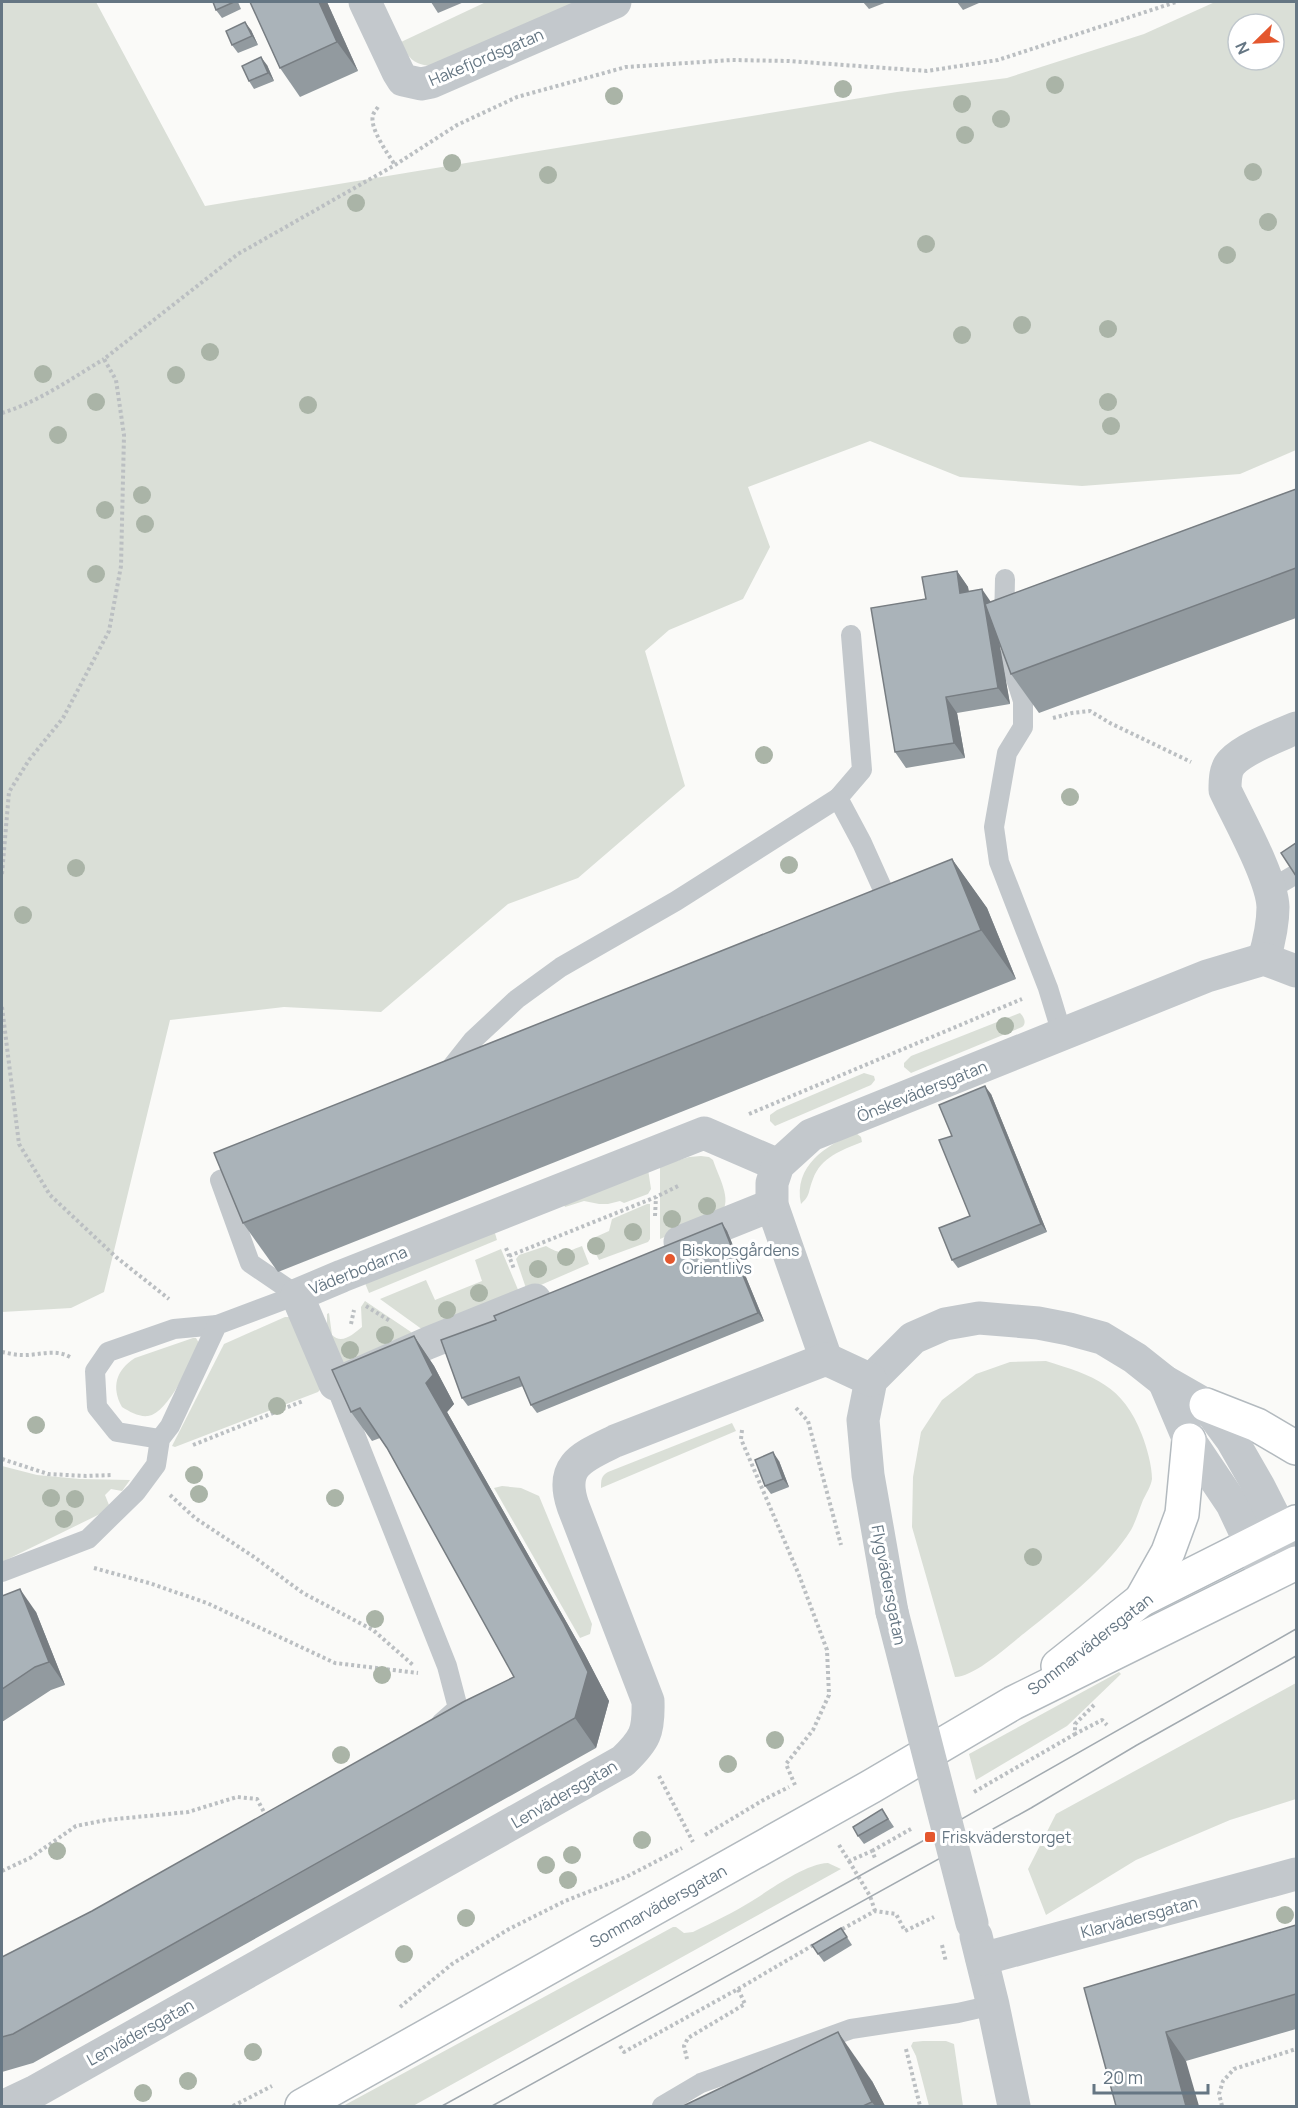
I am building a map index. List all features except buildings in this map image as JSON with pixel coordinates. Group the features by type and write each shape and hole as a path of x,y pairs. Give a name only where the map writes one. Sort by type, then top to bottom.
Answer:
{"street":[{"name":"Hakefjordsgatan","path":"365,2 403,80 421,84 431,82 615,2"},
{"path":"1296,728 1246,752 1230,763 1224,778 1225,790 1265,878 1273,906 1272,925 1264,958 1296,970"},
{"name":"Önskevädersgatan","path":"778,1165 811,1135 1207,976 1264,958"},
{"path":"704,1132 778,1165 772,1183 772,1204 826,1359"},
{"name":"Väderbodarna","path":"335,1384 297,1295 704,1132"},
{"path":"654,1253 772,1204"},
{"path":"335,1384 428,1343 559,1291"},
{"path":"639,1745 649,1724 647,1696 567,1490 572,1469 582,1456 615,1441 826,1359 872,1380 913,1338 945,1324 979,1318 1038,1323 1102,1338 1135,1358 1164,1381 1206,1405 1257,1425 1296,1448"},
{"name":"Flygvädersgatan","path":"872,1380 863,1420 868,1474 892,1612 982,1959 1014,2106"},
{"path":"1164,1381 1189,1440 1232,1504 1267,1578"},
{"path":"1206,1405 1289,1526 1296,1562"},
{"path":"1141,1600 1168,1552 1182,1514 1189,1440"},
{"name":"Sommarvädersgatan","path":"1013,1703 1141,1600 1289,1526"},
{"name":"Sommarvädersgatan","path":"302,2106 832,1808 1013,1703 1296,1562"},
{"name":"Lenvädersgatan","path":"4,2106 36,2091 566,1793 622,1761 639,1745"},
{"name":"Klarvädersgatan","path":"982,1959 1296,1874"}],"lane":[{"path":"1005,579 1004,643 1023,701 1023,727 1007,753 994,827 999,862 1048,988 1062,1034"},
{"path":"444,1098 450,1069 473,1040 517,999 561,967 676,901 838,798 862,770 851,635"},
{"path":"838,798 884,892 880,930"},
{"path":"1269,890 1296,874"},
{"path":"264,1166 220,1180 250,1263 297,1295"},
{"path":"160,1439 117,1432 97,1407 94,1371 108,1352 174,1329 217,1325 297,1295"},
{"path":"2,1572 88,1539 136,1492 156,1465 160,1439 170,1426 217,1325"},
{"path":"335,1384 447,1666 458,1708 427,1736"},
{"path":"663,2106 701,2083 851,2029 958,2013 993,2005"},
{"path":"689,2106 701,2083"}],"path":[{"path":"2,413 16,409 53,390 104,359 238,254 395,165 457,125 517,97 626,67 732,60 789,61 927,71 998,60 1176,2"},
{"path":"395,165 373,125 373,115 385,98 403,80"},
{"path":"2,874 9,792 29,760 63,718 109,631 121,566 124,435 117,380 104,359"},
{"path":"1023,727 1072,712 1090,711 1224,778"},
{"path":"704,1132 1048,988"},
{"path":"2,1006 19,1144 50,1196 116,1257 182,1310 217,1325"},
{"path":"654,1253 657,1152"},
{"path":"509,1256 656,1197 683,1183"},
{"path":"494,1216 527,1304"},
{"path":"342,1276 355,1300 428,1343"},
{"path":"2,1353 23,1356 46,1352 66,1355 94,1371"},
{"path":"786,1374 794,1405 808,1421 841,1547"},
{"path":"743,1425 741,1439 800,1575 827,1650 829,1695 813,1730 786,1764 795,1785"},
{"path":"43,1556 149,1583 207,1603 335,1664 422,1673 374,1630 303,1593 195,1518 165,1490 156,1465"},
{"path":"398,2009 452,1964 509,1929 565,1901 626,1877 693,1842 652,1762 639,1745"},
{"path":"704,1836 765,1798 803,1781"},
{"path":"2,1871 30,1858 76,1826 106,1820 188,1812 237,1797 257,1799 271,1825"},
{"path":"849,1861 870,1896 876,1911"},
{"path":"834,1934 852,1921 876,1911 896,1914 905,1931 935,1916"},
{"path":"621,2046 624,2052 824,1939"},
{"path":"701,2083 691,2069 684,2046 688,2038 745,2004 738,1989"},
{"path":"903,2040 920,2106"},
{"path":"1222,2106 1219,2094 1223,2081 1234,2069 1296,2049"},
{"path":"233,2106 273,2085"}],"shaded area":[{"path":"2,2 96,2 205,206 897,92 1007,78 1144,34 1215,2 1296,2 1296,450 1240,474 1082,486 960,477 870,441 748,487 770,547 743,599 669,630 645,651 685,786 578,878 508,904 381,1012 284,1007 170,1020 104,1292 71,1308 2,1312"},
{"path":"486,2 579,2 430,66 411,59 406,52 401,42"},
{"path":"1020,1013 1024,1020 1022,1027 911,1073 904,1067 904,1063 911,1056"},
{"path":"864,1073 874,1076 875,1080 871,1085 775,1126 770,1121 770,1115 777,1110"},
{"path":"856,1133 861,1137 862,1142 833,1155 821,1165 808,1195 801,1204 802,1179 807,1168 823,1151"},
{"path":"701,1156 713,1160 725,1195 724,1208 721,1213 660,1239 660,1166 689,1157"},
{"path":"648,1169 651,1189 648,1194 624,1203 620,1201 599,1204 584,1201 565,1207 564,1205"},
{"path":"650,1204 650,1239 648,1242 599,1260 589,1240 609,1231 612,1219"},
{"path":"494,1230 497,1240 369,1293 365,1283"},
{"path":"546,1246 564,1252 582,1246 589,1264 527,1291 516,1259 519,1255"},
{"path":"501,1249 519,1292 423,1330 380,1299 426,1280 435,1300 482,1281 475,1260"},
{"path":"365,1301 411,1332 413,1337 345,1368 327,1331 327,1314 329,1313 332,1335 344,1339 362,1327 361,1307"},
{"path":"285,1317 291,1317 325,1384 318,1392 175,1447 172,1446 224,1344"},
{"path":"196,1338 199,1343 191,1362 164,1406 148,1416 135,1414 122,1407 116,1386 123,1368 135,1358"},
{"path":"1046,1361 1092,1378 1105,1385 1126,1404 1144,1440 1152,1474 1151,1482 1131,1530 1122,1544 1097,1571 992,1659 972,1672 955,1677 912,1527 913,1477 921,1432 942,1400 976,1374 1010,1362"},
{"path":"732,1423 736,1431 601,1488 602,1478 608,1472"},
{"path":"2,1466 37,1475 130,1480 122,1491 111,1489 105,1495 109,1505 102,1513 2,1562"},
{"path":"502,1486 521,1488 539,1496 592,1624 590,1634 580,1638 494,1488"},
{"path":"1119,1672 1121,1674 1067,1726 976,1780 969,1754"},
{"path":"1296,1683 1296,1799 1230,1820 1136,1860 1046,1915 1028,1869 1056,1814"},
{"path":"828,1863 841,1869 413,2106 343,2106 673,1927 684,1933 693,1932 738,1910 799,1872"},
{"path":"946,2041 954,2044 963,2106 929,2106 916,2056 911,2046 913,2042"}],"tram line":[{"path":"442,2106 930,1837 1296,1629"},
{"path":"492,2106 1031,1808 1137,1745 1296,1656"}],"place":[{"name":"Biskopsgårdens Orientlivs","path":"670,1259"},
{"name":"Friskväderstorget","path":"930,1837"}]}
